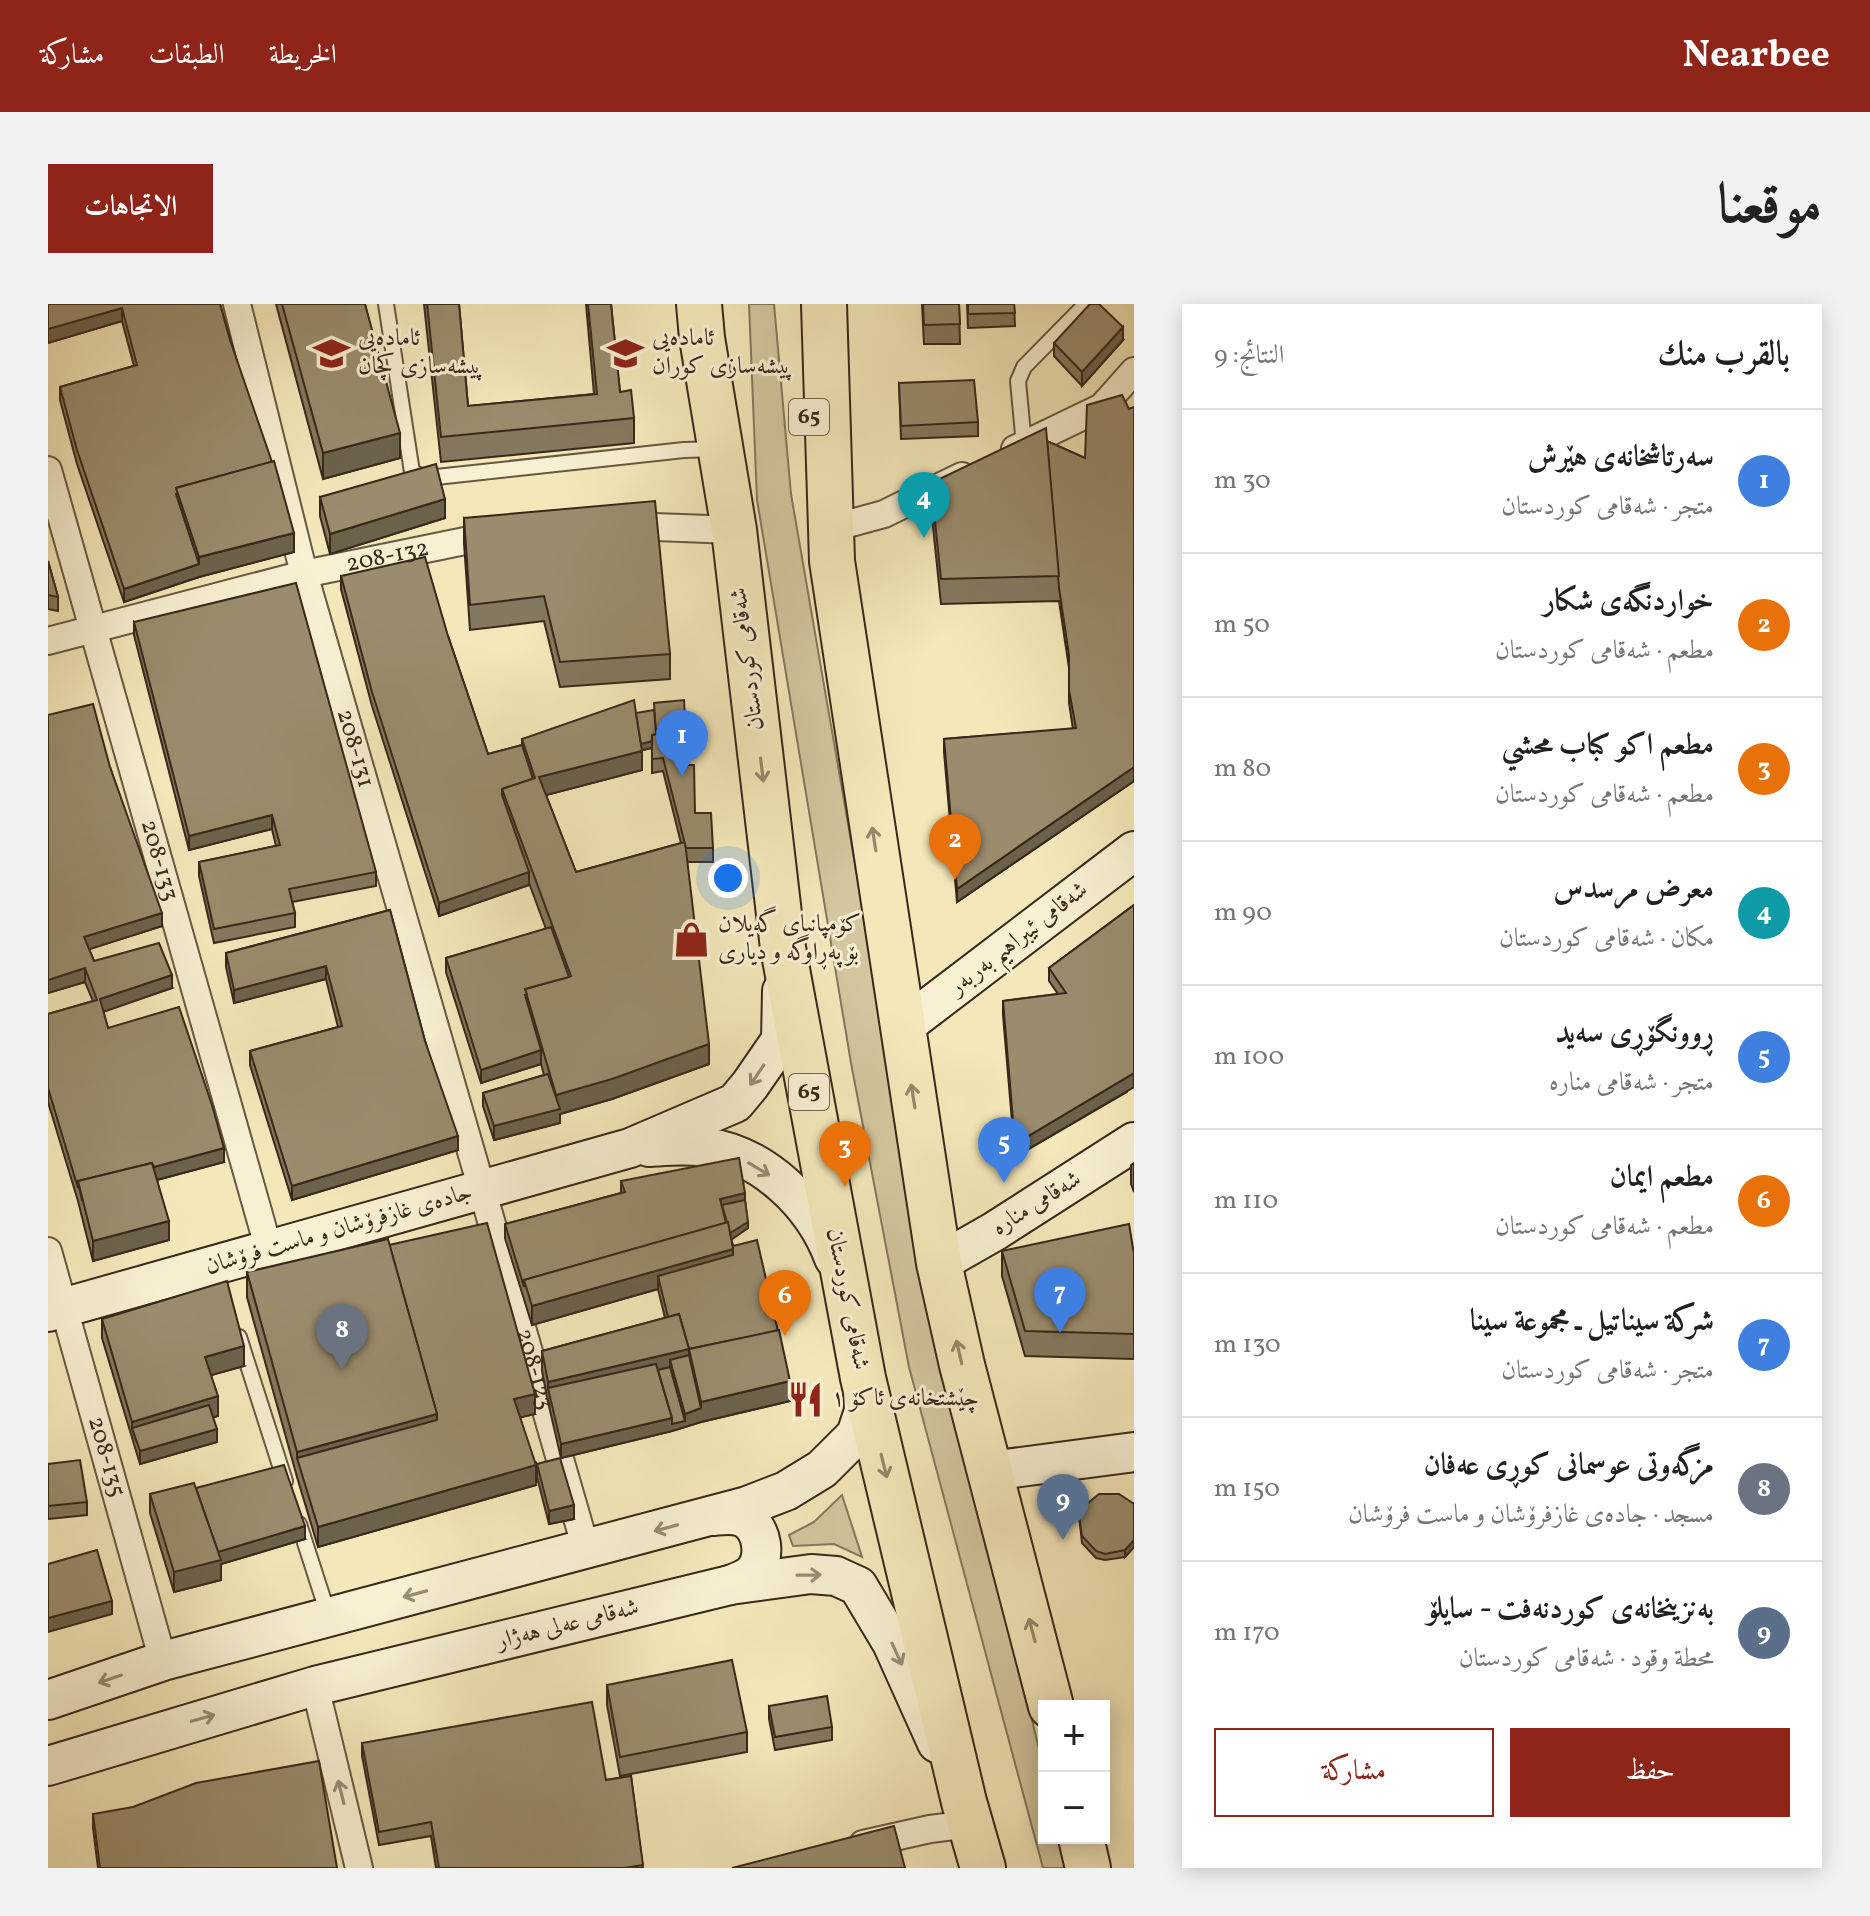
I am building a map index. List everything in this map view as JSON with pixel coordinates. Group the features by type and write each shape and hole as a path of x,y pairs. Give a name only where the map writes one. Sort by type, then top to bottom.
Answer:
{"highway":[{"name":"شەقامی کوردستان","path":"699,304 734,530"},
{"name":"شەقامی کوردستان","path":"729,304 737,568 783,948 863,1378 967,1813 983,1868"},
{"name":"65","path":"797,304 803,377 829,529"},
{"name":"65","path":"824,304 832,561 939,1263 962,1365 1049,1700"},
{"path":"932,1660 954,1691 977,1753 1010,1868"}],"main road":[{"name":"شەقامی ئیبراهیم بەربەر","path":"903,1027 1134,851"},
{"path":"630,1148 735,1103 750,1085 781,1040 783,948"},
{"name":"شەقامی منارە","path":"939,1263 1134,1142"},
{"path":"630,1148 705,1147 759,1168 798,1198 819,1224 844,1286"},
{"name":"جاده‌ی غازفرۆشان و ماست فرۆشان","path":"56,1310 218,1272 269,1250 630,1148"},
{"path":"48,1700 163,1661 708,1517 786,1491 822,1469 856,1435 864,1411 863,1378"},
{"path":"990,1471 1134,1452"},
{"path":"708,1517 729,1514 743,1517 753,1526 761,1542 760,1561 754,1572 730,1585"},
{"name":"شەقامی عەلی هەژار","path":"48,1766 315,1686 730,1585 811,1574 836,1576 858,1586 892,1643 967,1813"}],"street":[{"name":"208-131","path":"237,304 304,574 482,1190"},
{"path":"829,529 884,514 1102,407 1134,371"},
{"name":"208-133","path":"48,470 269,1250"},
{"path":"593,530 655,527 734,530"},
{"name":"208-132","path":"48,641 304,574 499,534 531,533"},
{"name":"208-123","path":"482,1190 586,1549"},
{"name":"208-135","path":"48,1251 56,1310 163,1661"},
{"path":"315,1686 359,1868"},
{"path":"844,1849 930,1829 967,1813"}],"lane":[{"path":"386,304 412,472 427,478 684,450 721,449"},
{"path":"1024,445 1018,381 1024,367 1086,304"},
{"path":"235,1323 329,1617"}],"shaded area":[{"path":"749,304 774,304 791,494 889,1061 945,1357 1038,1745 1038,1844 1061,1844 1067,1868 1043,1868 909,1367 851,1063 757,500"},
{"path":"842,1495 862,1557 834,1544 793,1546 789,1535 814,1522"}],"building":[{"path":"48,304 220,304 272,462 176,488 199,564 124,589 77,450 60,387 137,365 122,308 48,329"},
{"path":"282,304 365,304 400,433 323,453"},
{"path":"427,304 459,304 468,406 597,394 588,304 611,304 620,392 631,390 634,418 441,437"},
{"path":"923,304 959,304 960,324 924,325"},
{"path":"968,304 1014,304 1015,313 968,314"},
{"path":"1090,304 1099,304 1123,327 1082,372 1054,343"},
{"path":"974,380 978,422 901,426 899,383"},
{"path":"1122,395 1129,409 1134,407 1134,767 957,889 944,739 1076,728 1069,690 1069,655 1059,588 1047,441 1085,458 1087,405"},
{"path":"1046,428 1059,576 941,579 931,483"},
{"path":"274,461 294,533 199,557 176,488"},
{"path":"436,464 445,499 330,534 320,497"},
{"path":"655,501 670,654 560,662 544,596 470,605 464,518"},
{"path":"425,557 488,754 522,745 533,779 502,789 529,872 439,903 372,692 341,576"},
{"path":"48,561 58,597 48,595"},
{"path":"296,583 376,872 289,889 295,913 214,929 199,862 280,845 272,815 189,836 134,622"},
{"path":"634,700 642,751 539,777 576,872 685,842 709,1044 612,1079 556,1095 525,989 571,976 502,789 535,778 522,739"},
{"path":"684,700 688,765 694,765 695,813 711,813 713,848 686,848 663,758 652,759 652,735 656,734 654,703"},
{"path":"93,704 110,767 162,913 84,937 94,961 159,943 172,975 100,999 108,1028 179,1007 224,1148 154,1167 152,1163 78,1181 78,1188 48,1088 48,1014 97,1000 85,968 48,980 48,715"},
{"path":"654,710 656,734 652,735 652,741 641,744 636,713"},
{"path":"1134,905 1134,1073 1015,1144 1003,1001 1066,993 1049,968"},
{"path":"390,910 425,1041 458,1136 292,1186 250,1051 342,1026 326,966 234,990 226,953"},
{"path":"551,927 569,977 525,989 541,1050 481,1070 446,958"},
{"path":"548,1074 560,1109 494,1126 483,1093"},
{"path":"739,1158 745,1193 720,1199 726,1223 524,1280 524,1287 505,1224 625,1192 621,1181"},
{"path":"152,1163 169,1221 93,1241 78,1181"},
{"path":"745,1200 748,1222 730,1233 722,1205"},
{"path":"728,1222 733,1249 532,1306 524,1280"},
{"path":"487,1223 535,1394 514,1399 536,1465 318,1527 297,1458 437,1420 389,1245"},
{"path":"1129,1224 1134,1254 1134,1334 1025,1331 1002,1251"},
{"path":"388,1239 437,1414 297,1452 247,1272"},
{"path":"757,1240 778,1331 689,1349 679,1314 668,1317 658,1276 733,1255 733,1246"},
{"path":"227,1281 244,1346 205,1357 218,1396 132,1422 102,1319"},
{"path":"679,1314 689,1349 548,1382 542,1351"},
{"path":"779,1330 790,1381 701,1402 689,1349"},
{"path":"689,1355 701,1408 685,1414 670,1360"},
{"path":"656,1364 672,1418 561,1444 548,1388"},
{"path":"670,1367 685,1421 672,1424 658,1370"},
{"path":"209,1405 217,1429 140,1451 132,1428"},
{"path":"560,1458 574,1505 549,1511 537,1464"},
{"path":"80,1460 87,1502 48,1506 48,1464"},
{"path":"284,1465 305,1526 218,1552 196,1488"},
{"path":"194,1483 221,1560 174,1572 150,1494"},
{"path":"1099,1494 1119,1494 1134,1504 1134,1540 1125,1550 1105,1554 1096,1551 1082,1536 1079,1516 1083,1507"},
{"path":"97,1550 112,1601 48,1618 48,1564"},
{"path":"732,1660 747,1732 620,1757 607,1685"},
{"path":"827,1696 832,1727 775,1737 769,1706"},
{"path":"592,1702 606,1780 631,1776 643,1865 624,1868 439,1868 431,1822 379,1832 362,1743"},
{"path":"319,1761 337,1868 100,1868 93,1814 133,1807 196,1783"},
{"path":"894,1826 905,1868 732,1868"}],"place":[{"name":"ئامادەیی پیشەسازی کچان","path":"332,353"},
{"name":"ئامادەیی پیشەسازی کوران","path":"626,353"},
{"name":"معرض مرسدس","path":"924,538"},
{"name":"سەرتاشخانەی هێرش","path":"682,776"},
{"name":"خواردنگەی شکار","path":"955,880"},
{"name":"کۆمپانیای گەیلان بۆ پەڕاوگە و دیاری","path":"692,939"},
{"name":"ڕوونگۆڕی سەید","path":"1004,1183"},
{"name":"مطعم اكو كباب محشي","path":"845,1187"},
{"name":"شركة سيناتيل ـ مجموعة سينا","path":"1060,1333"},
{"name":"مطعم ايمان","path":"785,1336"},
{"name":"مزگەوتی عوسمانی کوڕی عەفان","path":"342,1370"},
{"name":"چێشتخانەی ئاکۆ ١","path":"805,1399"},
{"name":"بەنزینخانەی کوردنەفت - سایلۆ","path":"1063,1540"}]}
